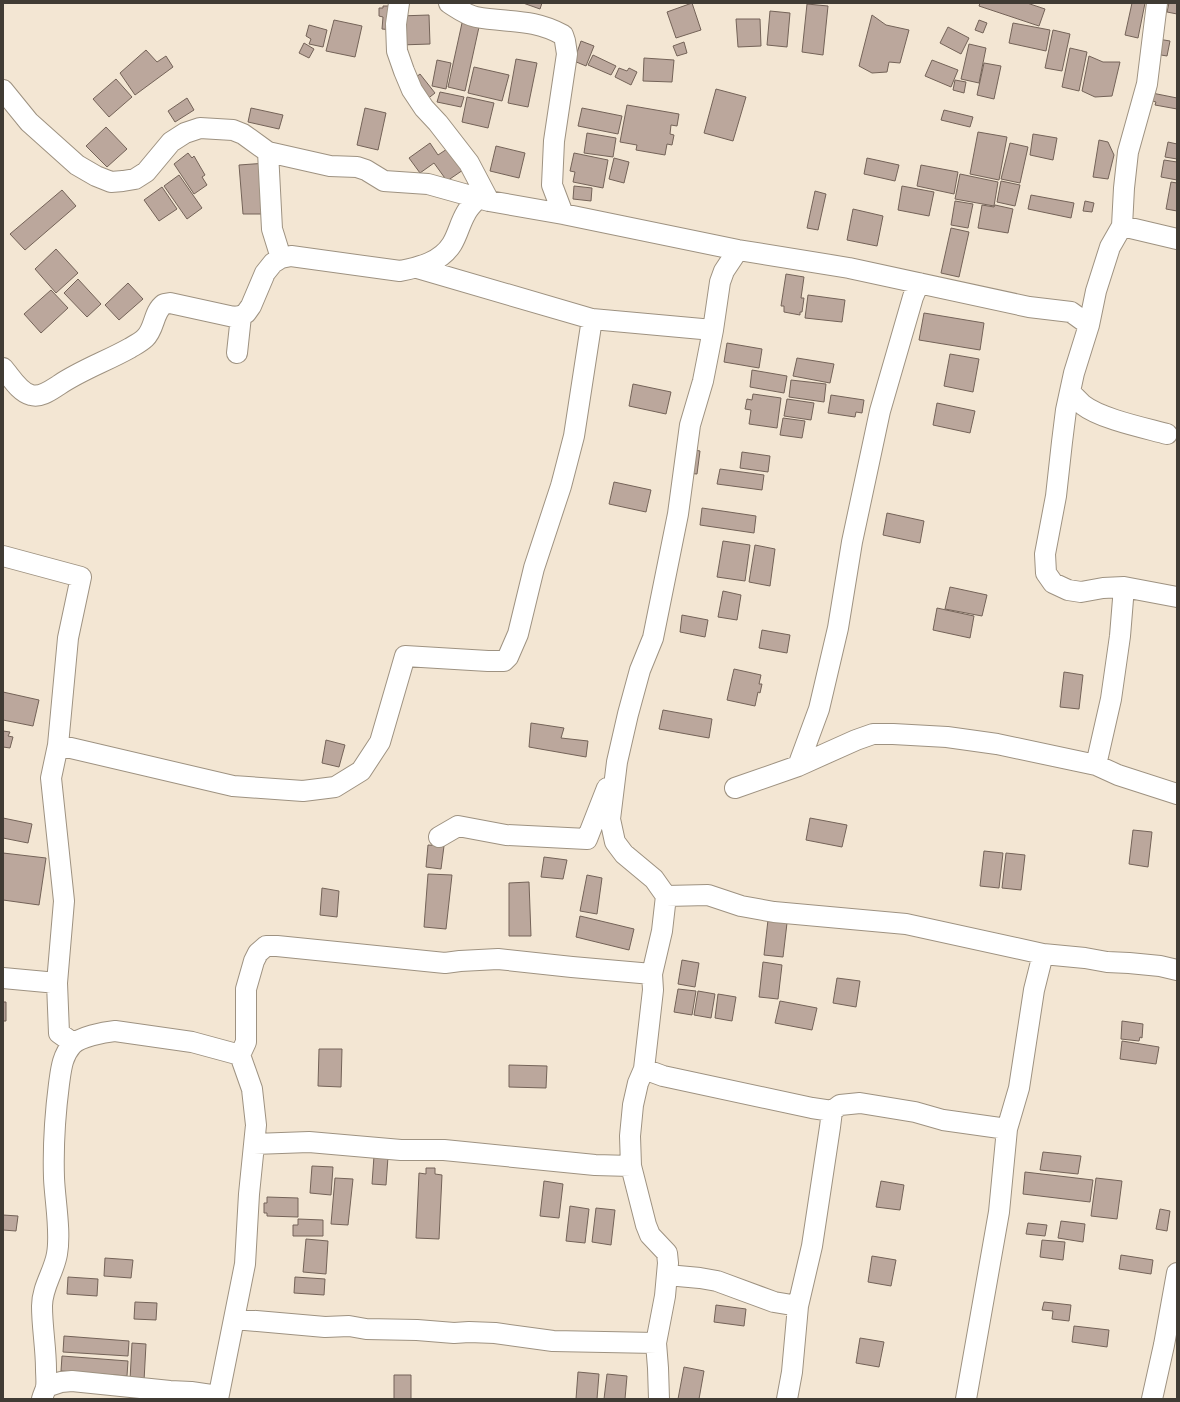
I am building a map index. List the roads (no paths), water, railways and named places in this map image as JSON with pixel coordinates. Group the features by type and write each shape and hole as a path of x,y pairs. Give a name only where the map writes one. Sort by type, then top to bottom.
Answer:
{"street":[{"path":"399,3 396,24 397,51 412,90 424,108 469,163 484,199"},
{"path":"449,3 465,13 475,17 532,23 551,28 563,35 566,42 567,54 554,141 552,185 563,214"},
{"path":"1157,3 1147,84 1128,152 1122,226 1110,247 1096,291 1073,403 1062,442 1056,496 1045,554 1046,573 1053,583 1068,590 1081,592 1103,588 1124,587 1177,597"},
{"path":"3,90 29,122 77,164 96,176 111,182 135,179 146,172 171,142 185,133 200,128 233,130 243,134 268,152 330,166 357,167 366,170 384,181 428,184 484,199 738,250 849,268 1029,307 1071,312 1089,325"},
{"path":"268,152 272,229 281,258"},
{"path":"3,368 15,383 26,393 32,396 41,395 71,376 120,353 145,339 149,334 158,311 164,304 170,303 234,317 241,316 246,313 251,306 269,268 273,263 281,258 291,256 386,270 400,271 417,268 442,255 451,245 466,212 484,199"},
{"path":"1122,226 1177,239"},
{"path":"659,1399 656,1343 665,1296 668,1263 667,1253 650,1235 646,1225 631,1166 630,1136 633,1105 638,1083 644,1070 654,990 652,974 662,931 666,896 654,879 624,854 615,842 610,819 617,762 628,714 640,670 653,638 678,514 690,426 703,381 713,330 720,282 724,271 738,250"},
{"path":"417,268 592,319 713,330"},
{"path":"798,766 819,709 838,628 852,542 880,411 913,297 919,283"},
{"path":"1071,312 1096,291"},
{"path":"237,352 241,316"},
{"path":"58,745 233,786 303,791 335,787 361,771 380,742 405,656 488,661 504,660 508,657 518,634 534,568 561,486 574,436 592,319"},
{"path":"1073,403 1119,421 1168,434"},
{"path":"3,556 81,577 68,638 58,745 51,778 64,901 57,983 59,1033 73,1043"},
{"path":"1096,765 1111,699 1120,636 1124,587"},
{"path":"735,788 798,766 873,734 893,734 947,737 990,743 1096,765 1118,775 1177,794"},
{"path":"439,837 458,826 506,835 587,838 617,762"},
{"path":"666,896 708,895 741,906 774,912 906,924 1043,954 1085,958 1106,962 1160,966 1177,970"},
{"path":"44,1393 61,1382 72,1381 218,1398 245,1264 249,1194 256,1125 252,1089 240,1055 246,1042 246,989 258,952 266,946 445,964 460,960 498,958 572,967 652,974"},
{"path":"966,1399 999,1212 1007,1129 1019,1088 1034,990 1043,954"},
{"path":"3,978 57,983"},
{"path":"44,1393 46,1355 42,1322 43,1290 57,1254 58,1236 54,1177 56,1105 63,1061 73,1043 102,1032 115,1031 192,1042 240,1055"},
{"path":"644,1070 663,1076 832,1111"},
{"path":"787,1399 792,1372 798,1306 812,1246 832,1111 840,1104 860,1103 915,1112 943,1120 1007,1129"},
{"path":"254,1144 309,1142 401,1150 444,1150 595,1165 631,1166"},
{"path":"1152,1399 1173,1321 1177,1273"},
{"path":"666,1274 717,1281 774,1302 798,1306"},
{"path":"234,1319 325,1327 350,1326 366,1329 488,1333 553,1341 656,1343"}]}
